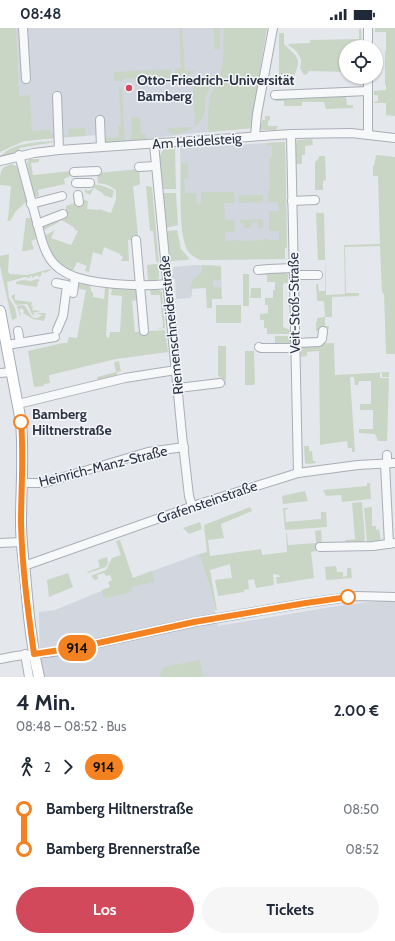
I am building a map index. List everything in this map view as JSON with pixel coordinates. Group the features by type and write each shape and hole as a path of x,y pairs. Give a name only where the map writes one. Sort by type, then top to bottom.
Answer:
{"main road":[{"path":"0,311 7,345 4,373 18,404 22,439 21,524 29,654 39,677"}],"street":[{"path":"23,28 26,79"},
{"path":"255,136 258,107 273,28"},
{"path":"368,28 368,40"},
{"path":"368,84 368,134"},
{"path":"275,94 368,91"},
{"path":"57,96 59,150"},
{"path":"100,120 101,147"},
{"name":"Am Heidelsteig","path":"0,161 19,155 59,150 255,136 291,134 368,134 395,138"},
{"name":"Veit-Stoß-Straße","path":"291,134 298,473"},
{"name":"Riemenschneiderstraße","path":"154,144 189,496 192,506"},
{"path":"19,155 31,204 47,254 53,263 63,272 73,276 110,283 140,285 167,284"},
{"path":"139,167 156,166"},
{"path":"74,172 97,171"},
{"path":"76,183 90,183"},
{"path":"31,204 62,196"},
{"path":"292,201 315,200"},
{"path":"37,224 63,214"},
{"path":"136,240 144,331"},
{"path":"258,268 318,275"},
{"path":"7,345 56,334 63,316 67,285 73,276"},
{"path":"73,276 73,293"},
{"path":"56,283 67,285"},
{"path":"18,331 20,343"},
{"path":"259,349 319,342 322,339 323,331"},
{"path":"18,404 125,378 176,370"},
{"path":"178,388 220,383"},
{"name":"Heinrich-Manz-Straße","path":"22,483 44,483 148,452 184,447"},
{"path":"320,547 373,546 392,544 389,464 387,455"},
{"name":"Grafensteinstraße","path":"24,566 192,506 298,473 358,465 389,464"},
{"path":"0,543 22,542"},
{"path":"0,659 80,647 194,622 306,603 357,596 395,597"},
{"path":"29,654 29,677"}],"shaded area":[{"name":"Otto-Friedrich-Universität Bamberg","path":"0,28 267,28 260,69 253,128 105,143 99,143 99,135 10,143"},
{"path":"285,142 287,248 285,248 285,259 201,260 191,254 187,250 182,230 180,148"},
{"path":"193,265 221,266 222,299 212,299 212,308 207,308 206,288 192,289 192,295 190,298 176,299 175,279 172,279 171,274 173,274 173,267"},
{"path":"199,554 210,587 218,626 337,606 395,599 395,677 44,677 40,653 39,612 55,610 133,578"}],"green space":[{"path":"0,28 16,28 19,96 30,95 32,131 50,130 51,134 56,134 56,138 24,141 0,152"},
{"path":"179,28 182,28 185,71 195,71 190,75 175,76 175,69 181,68"},
{"path":"214,28 220,28 220,49 214,49"},
{"path":"224,28 267,28 260,69 253,128 208,132 210,97 220,74 223,62"},
{"path":"375,28 395,28 395,116 386,115 386,103 374,103 378,101 378,95 374,95 374,91 386,90 386,32 375,32"},
{"path":"359,29 361,29 362,40 339,40 339,72 309,71 304,75 300,68 301,61 299,55 288,44 310,43 310,40 359,39"},
{"path":"279,33 284,33 284,44 297,57 298,64 294,76 292,76 292,74 282,75 281,77 273,76 279,75"},
{"path":"172,69 172,78 154,79 154,77 123,79 123,81 114,80 114,72"},
{"path":"215,75 205,99 205,109 203,115 195,127 193,84 186,84 186,80"},
{"path":"119,87 122,87 125,142 105,143 105,138 119,137 118,126 121,125"},
{"path":"351,96 346,97 347,105 353,105 353,108 326,109 324,102 302,102 302,106 284,106 284,101 275,101 277,98"},
{"path":"265,116 270,116 268,126 278,126 276,130 261,130 259,125 262,123 262,120 265,120"},
{"path":"131,117 140,117 141,134 146,134 146,139 130,141 130,135 132,134"},
{"path":"195,127 185,132 173,135 166,128"},
{"path":"85,128 86,136 62,137 69,135 68,129"},
{"path":"312,139 313,145 305,146 305,155 302,155 302,164 296,164 297,140"},
{"path":"57,141 19,148 20,151 1,156 6,151 20,145 35,142"},
{"path":"285,142 287,248 285,248 285,259 201,260 193,256 187,249 182,231 181,163 188,164 188,178 184,179 185,193 196,193 197,204 201,203 201,192 234,192 235,203 224,203 225,220 234,220 235,232 225,232 225,241 264,239 279,240 279,231 269,231 269,211 279,211 278,202 268,202 268,191 270,190 269,157 272,157 272,146 266,146 266,143"},
{"path":"175,148 176,189 163,189 159,168 161,153 164,149"},
{"path":"376,155 395,157 395,354 386,354 384,294 382,293 380,246 345,247 346,293 359,293 359,296 332,297 332,317 325,317 324,301 317,301 316,284 318,284 319,291 325,291 325,260 318,260 316,213 324,213 326,295 345,294 344,245 380,244 378,176 373,176 373,166"},
{"path":"319,156 325,156 326,180 323,181 323,190 315,190 315,162"},
{"path":"29,159 39,159 39,162 31,163 33,175 71,171 72,175 64,179 65,184 38,190 39,196 34,197 27,163"},
{"path":"12,164 17,167 27,201 16,211 10,221 7,221 11,186 0,185 0,177 3,169"},
{"path":"139,169 140,183 139,185 133,186 138,235 135,236 133,240 128,240 129,261 121,261 123,257 120,254 104,247 102,255 93,252 89,272 85,271 87,266 77,262 73,271 57,261 51,253 44,236 55,230 51,238 71,245 78,231 60,219 59,222 44,230 43,227 64,215 66,213 66,206 80,201 80,199 88,201 87,209 99,209 111,213 116,199 116,190 108,185 98,183 97,173"},
{"path":"89,185 100,185 114,191 112,198 103,195 104,194 94,188 90,195 85,192 85,189 88,191 93,188"},
{"path":"146,186 152,187 159,263 156,261 153,231 150,231"},
{"path":"163,193 176,193 178,225 166,228"},
{"path":"239,195 263,195 263,202 239,203"},
{"path":"26,218 32,218 36,239 31,241 34,249 22,251"},
{"path":"263,219 263,228 259,228 258,222 251,222 251,228 244,228 243,223 240,223 240,220"},
{"path":"177,230 181,249 189,258 188,260 170,261 167,231"},
{"path":"9,254 8,272 10,274 27,275 51,270 41,273 42,275 39,277 37,275 32,278 32,276 30,276 30,278 25,277 7,282 9,298 15,308 17,318 12,320 0,266 0,256"},
{"path":"147,265 159,265 159,278 157,280 148,281"},
{"path":"202,265 221,266 221,280 213,280 213,287 221,287 222,299 212,299 212,308 207,308 206,288 192,288 189,291 193,280 202,272"},
{"path":"262,273 288,274 288,283 284,283 283,285 283,327 290,330 290,334 267,334 267,328 264,328 264,320 260,320 260,314 268,313 268,305 265,305 265,298 273,298 273,290 275,290 275,282 267,282 267,275 262,275"},
{"path":"243,274 249,274 249,306 243,306"},
{"path":"38,279 40,280 37,287 16,284 16,282 22,280 32,281"},
{"path":"78,283 90,285 93,297 104,299 105,288 109,288 107,338 109,337 110,332 120,332 122,296 111,295 112,288 137,289 138,300 132,301 135,332 165,330 168,352 116,359 50,375 50,383 44,384 44,386 34,387 28,351 67,343 69,337 77,338 86,290 75,288"},
{"path":"251,288 261,288 261,298 250,298"},
{"path":"150,290 159,290 162,292 165,328 157,329 163,327 160,295 151,295"},
{"path":"15,294 15,300 32,302 32,310 41,311 33,313 34,315 38,316 32,315 28,305 26,304 16,305 11,296"},
{"path":"23,305 35,318 42,315 36,313 46,313 44,321 33,319 23,313 24,311 22,308 19,310 21,314 20,316 17,306"},
{"path":"216,305 241,305 241,323 216,323"},
{"path":"325,317 325,326 329,326 329,329 316,331 317,318"},
{"path":"275,336 290,336 290,344 275,344"},
{"path":"334,343 335,375 389,372 389,377 382,377 382,373 380,373 380,378 389,378 387,441 378,441 375,434 359,433 359,429 373,429 373,410 360,410 360,404 371,404 371,381 359,381 358,385 355,385 354,377 350,377 355,452 352,452 352,448 348,448 347,441 320,445 319,351 307,352 307,356 301,357 301,346 306,344"},
{"path":"218,346 226,346 226,385 225,380 218,376"},
{"path":"245,351 254,351 255,384 253,385 245,385"},
{"path":"119,361 121,371 117,372 117,375 98,380 97,377 116,372 114,362"},
{"path":"304,446 309,446 309,451 312,451 313,461 316,463 305,463"},
{"path":"367,483 370,483 371,499 342,502 341,495 326,496 323,490 367,486"},
{"path":"305,491 308,501 283,504 282,496"},
{"path":"362,502 365,539 363,542 346,543 345,540 355,539 352,503"},
{"path":"250,507 252,511 221,524 224,538 208,540 210,556 261,549 262,555 287,552 286,533 288,545 316,543 315,531 321,530 321,550 311,552 314,578 277,584 276,577 280,577 279,575 273,574 274,585 256,588 254,579 248,580 249,589 244,590 244,592 218,596 215,580 232,578 230,564 210,570 217,610 215,610 210,587 199,554 207,552 204,525"},
{"path":"372,507 372,526 376,526 376,530 379,529 381,542 367,543 364,508"},
{"path":"283,508 288,508 285,510 286,522 321,519 321,512 326,512 327,527 285,530"},
{"path":"200,522 202,529 189,534 183,528"},
{"path":"120,540 133,578 152,571 154,582 131,587 132,592 104,598 102,590 110,587 108,582 112,580 110,575 106,576 104,573 97,575 98,579 95,580 91,576 106,570 112,558 121,555 116,541"},
{"path":"107,557 108,563 106,567 88,573 87,572 100,567 98,560"},
{"path":"336,566 337,572 343,572 343,577 347,576 347,568 351,568 352,578 326,580 325,567"},
{"path":"68,573 73,587 49,597 47,580"},
{"path":"200,660 203,677 161,677 160,674 164,667"}],"bus line":[{"name":"914","path":"21,422 21,524 27,604 34,654 80,647 194,622 348,597"}],"place":[{"name":"Otto-Friedrich-Universität Bamberg","path":"129,88"},
{"name":"Bamberg Hiltnerstraße","path":"21,422"}]}
